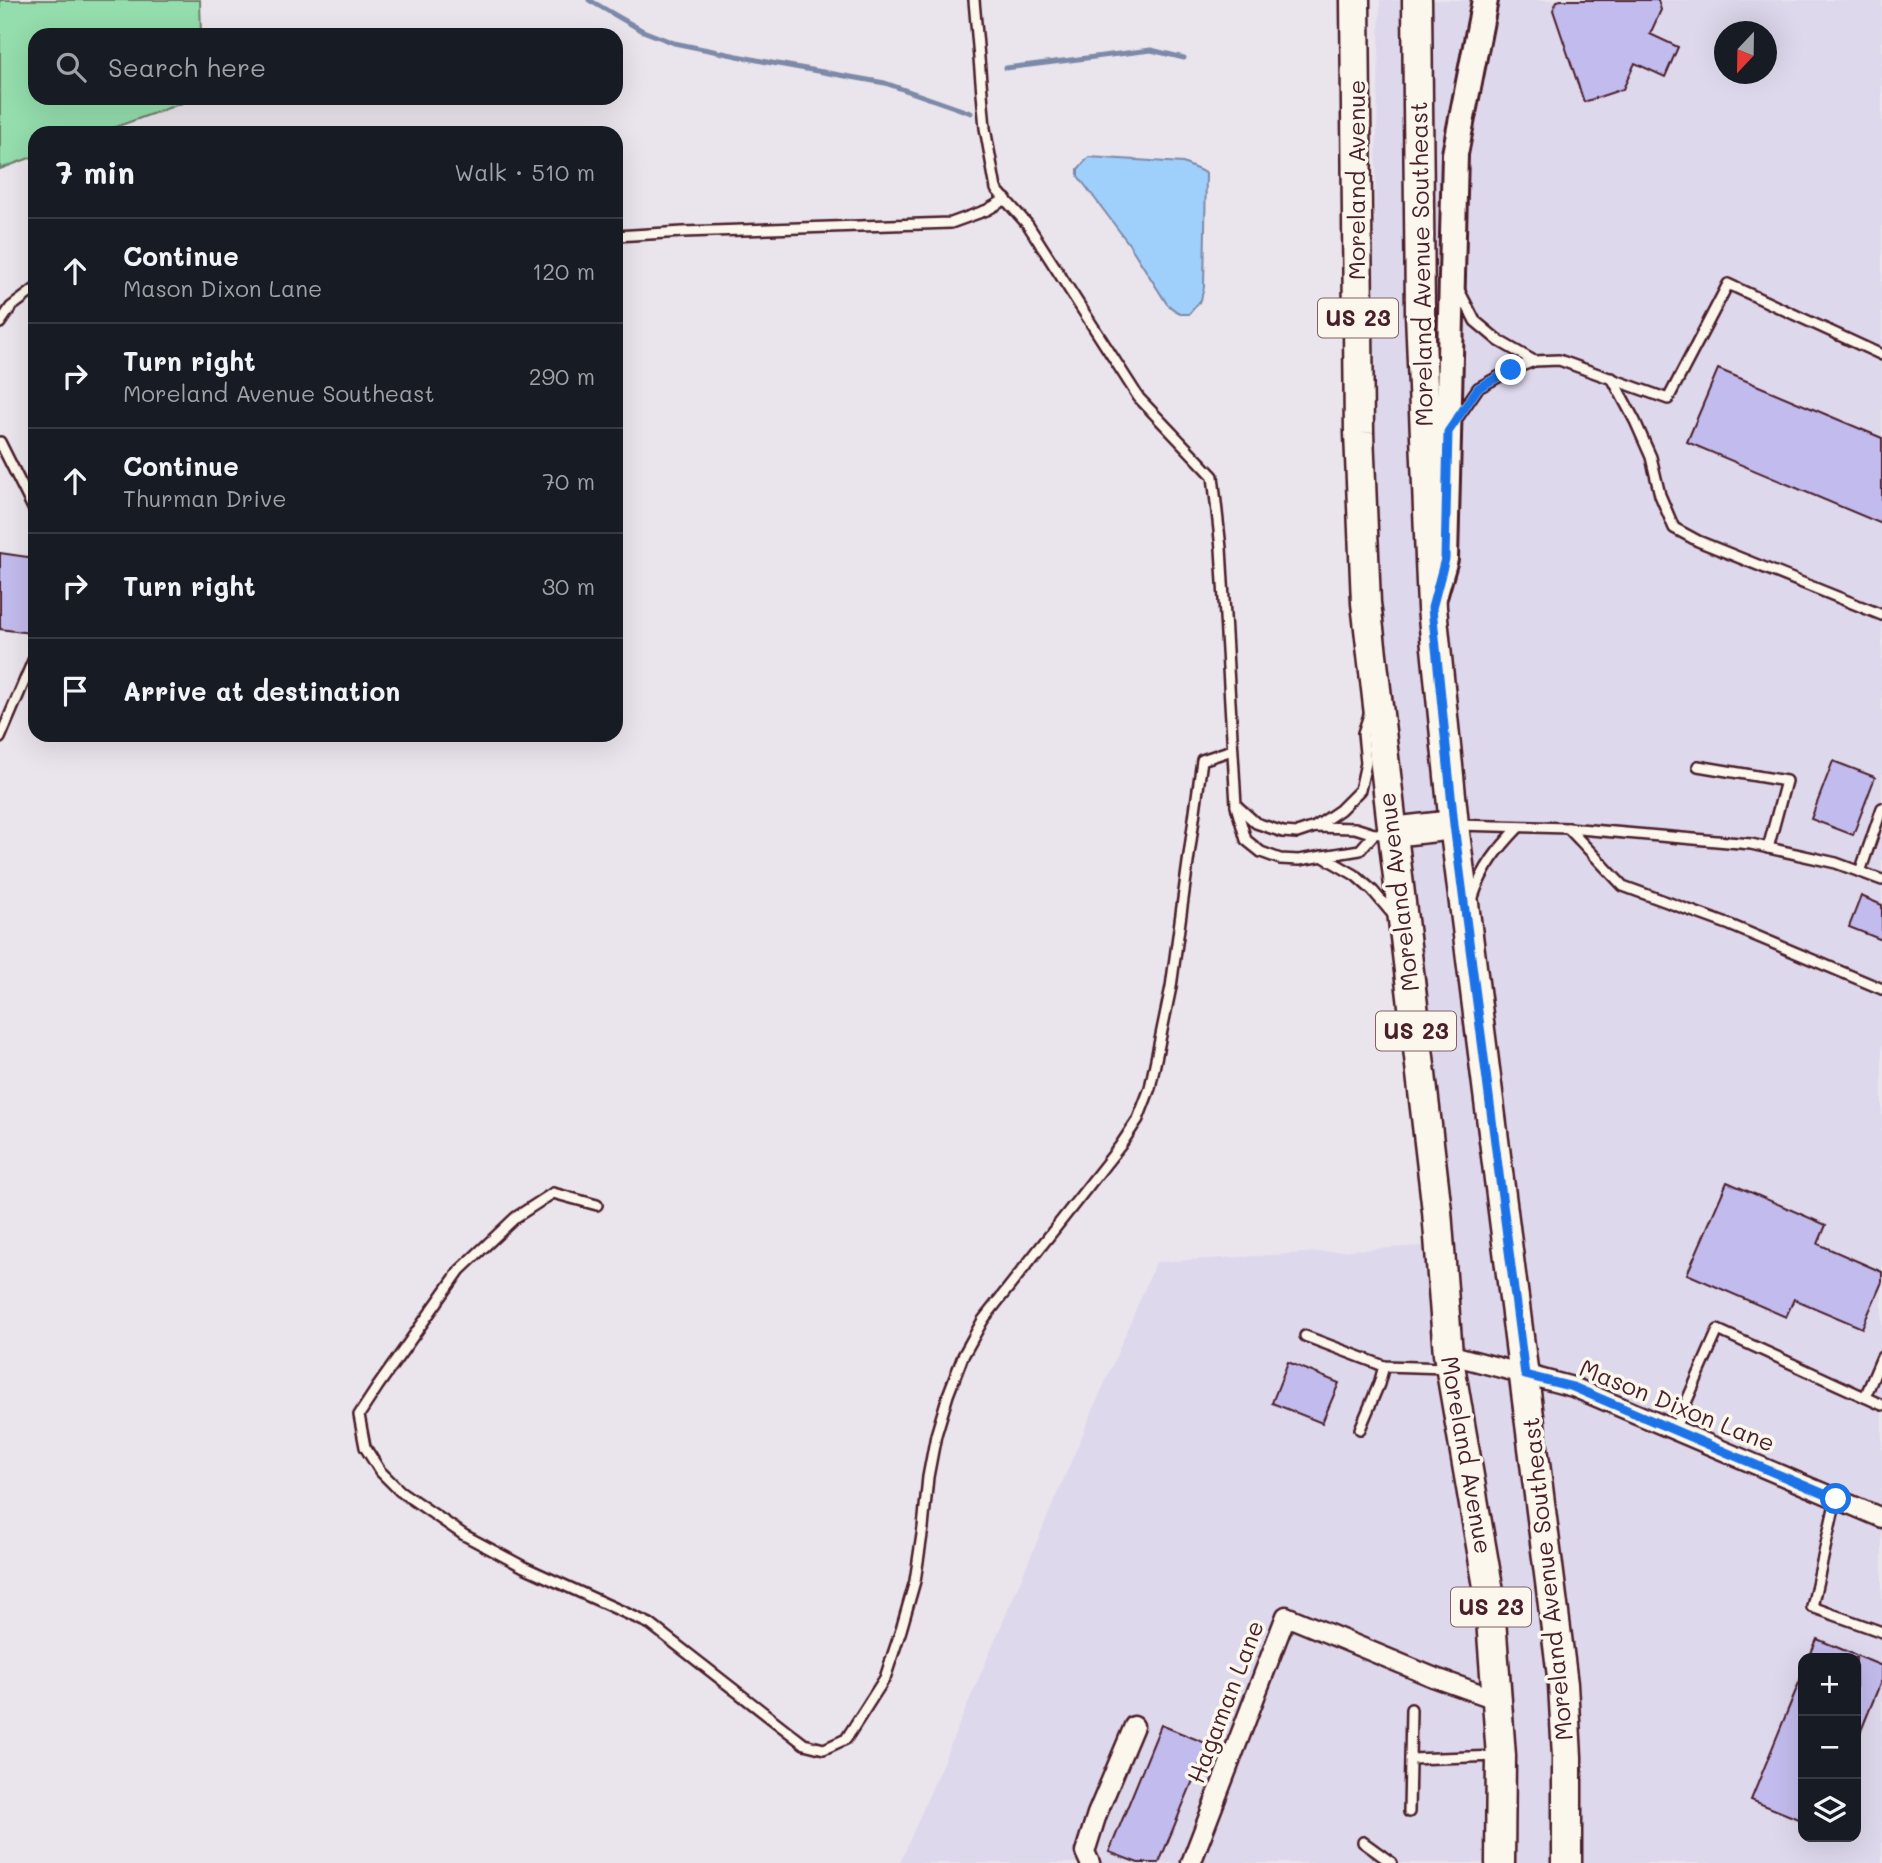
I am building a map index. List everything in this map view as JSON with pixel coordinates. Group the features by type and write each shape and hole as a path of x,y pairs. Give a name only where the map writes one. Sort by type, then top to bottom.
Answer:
{"main road":[{"name":"Moreland Avenue","path":"1355,0 1359,433 1366,603 1376,690 1383,833 1403,926 1437,1210 1450,1361 1489,1592 1501,1756 1500,1863"},
{"name":"Moreland Avenue Southeast","path":"1418,0 1420,313 1432,608 1454,825 1563,1684 1567,1756 1567,1863"},
{"path":"1432,608 1445,559 1455,154 1485,0"},
{"path":"1383,833 1454,825"}],"street":[{"name":"Mason Dixon Lane","path":"1450,1361 1573,1387 1882,1518"},
{"name":"Hagaman Lane","path":"1191,1863 1286,1616 1433,1677 1498,1700"},
{"path":"1090,1863 1085,1852 1097,1814 1134,1726"}],"lane":[{"path":"974,0 985,128 996,189 1028,225 1139,398 1213,476 1221,548 1236,805 1246,840 1261,852 1280,859 1299,860 1360,850 1383,833"},
{"path":"623,236 951,223 987,210 1006,199"},
{"path":"1452,276 1475,321 1499,341 1534,361"},
{"path":"1448,432 1478,388 1534,361 1559,360 1668,398 1728,284 1882,355"},
{"path":"0,323 11,307 28,294"},
{"path":"1612,378 1651,457 1660,495 1674,528 1698,541 1882,615"},
{"path":"0,442 28,498"},
{"path":"0,738 28,672"},
{"path":"1315,828 1340,810 1360,790 1366,763 1363,733 1376,690"},
{"path":"597,1205 553,1193 516,1217 460,1270 359,1415 365,1447 380,1471 400,1491 454,1528 524,1567 650,1624 804,1744 824,1749 846,1740 885,1678 901,1630 915,1581 936,1435 963,1356 983,1320 1120,1146 1138,1119 1150,1088 1171,987 1202,760 1233,750"},
{"path":"1698,766 1786,781 1768,848"},
{"path":"1236,805 1256,823 1283,832 1297,833 1315,828 1355,828 1383,833"},
{"path":"1860,872 1882,808"},
{"path":"1454,825 1568,828 1751,844 1836,863 1882,880"},
{"path":"1466,918 1483,872 1496,852 1519,827"},
{"path":"1568,828 1623,886 1730,925 1882,989"},
{"path":"1322,856 1355,875 1373,891 1403,926"},
{"path":"1674,1430 1718,1330 1882,1405"},
{"path":"1305,1336 1384,1366 1450,1361"},
{"path":"1865,1397 1882,1357"},
{"path":"1360,1429 1380,1384 1384,1366"},
{"path":"1836,1499 1812,1607 1882,1632"},
{"path":"1409,1812 1411,1709"},
{"path":"1410,1759 1501,1756"},
{"path":"1363,1842 1392,1863"}],"shaded area":[{"path":"1380,0 1882,0 1882,1863 900,1863 1156,1262 1436,1245 1387,854 1369,464"}],"green space":[{"path":"0,0 200,0 201,28 28,28 28,105 177,105 118,126 28,126 28,159 0,169"}],"water":[{"path":"1089,157 1183,163 1206,173 1204,287 1201,300 1189,314 1180,314 1167,304 1129,244 1078,176 1078,169"}],"building":[{"path":"1658,0 1661,10 1650,34 1678,47 1665,77 1635,63 1623,89 1584,102 1553,10 1557,1"},
{"path":"1718,369 1882,438 1882,524 1687,442"},
{"path":"0,553 28,557 28,633 0,629"},
{"path":"1833,761 1875,777 1853,835 1811,819"},
{"path":"1861,896 1882,905 1882,940 1849,927"},
{"path":"1727,1182 1826,1225 1818,1244 1882,1272 1882,1282 1862,1328 1794,1299 1786,1317 1687,1274"},
{"path":"1288,1362 1339,1383 1322,1423 1272,1403"},
{"path":"1817,1639 1851,1653 1811,1653"},
{"path":"1861,1657 1882,1666 1882,1679 1861,1731"},
{"path":"1798,1685 1798,1819 1751,1800"},
{"path":"1161,1725 1208,1744 1159,1863 1138,1863 1109,1852"}],"waterway":[{"path":"589,0 643,31 674,43 885,83 971,113"},
{"path":"1006,68 1151,50 1184,58"}],"route":[{"path":"1511,370 1478,388 1448,432 1445,559 1432,608 1454,825 1525,1375 1573,1387 1836,1499"}]}
